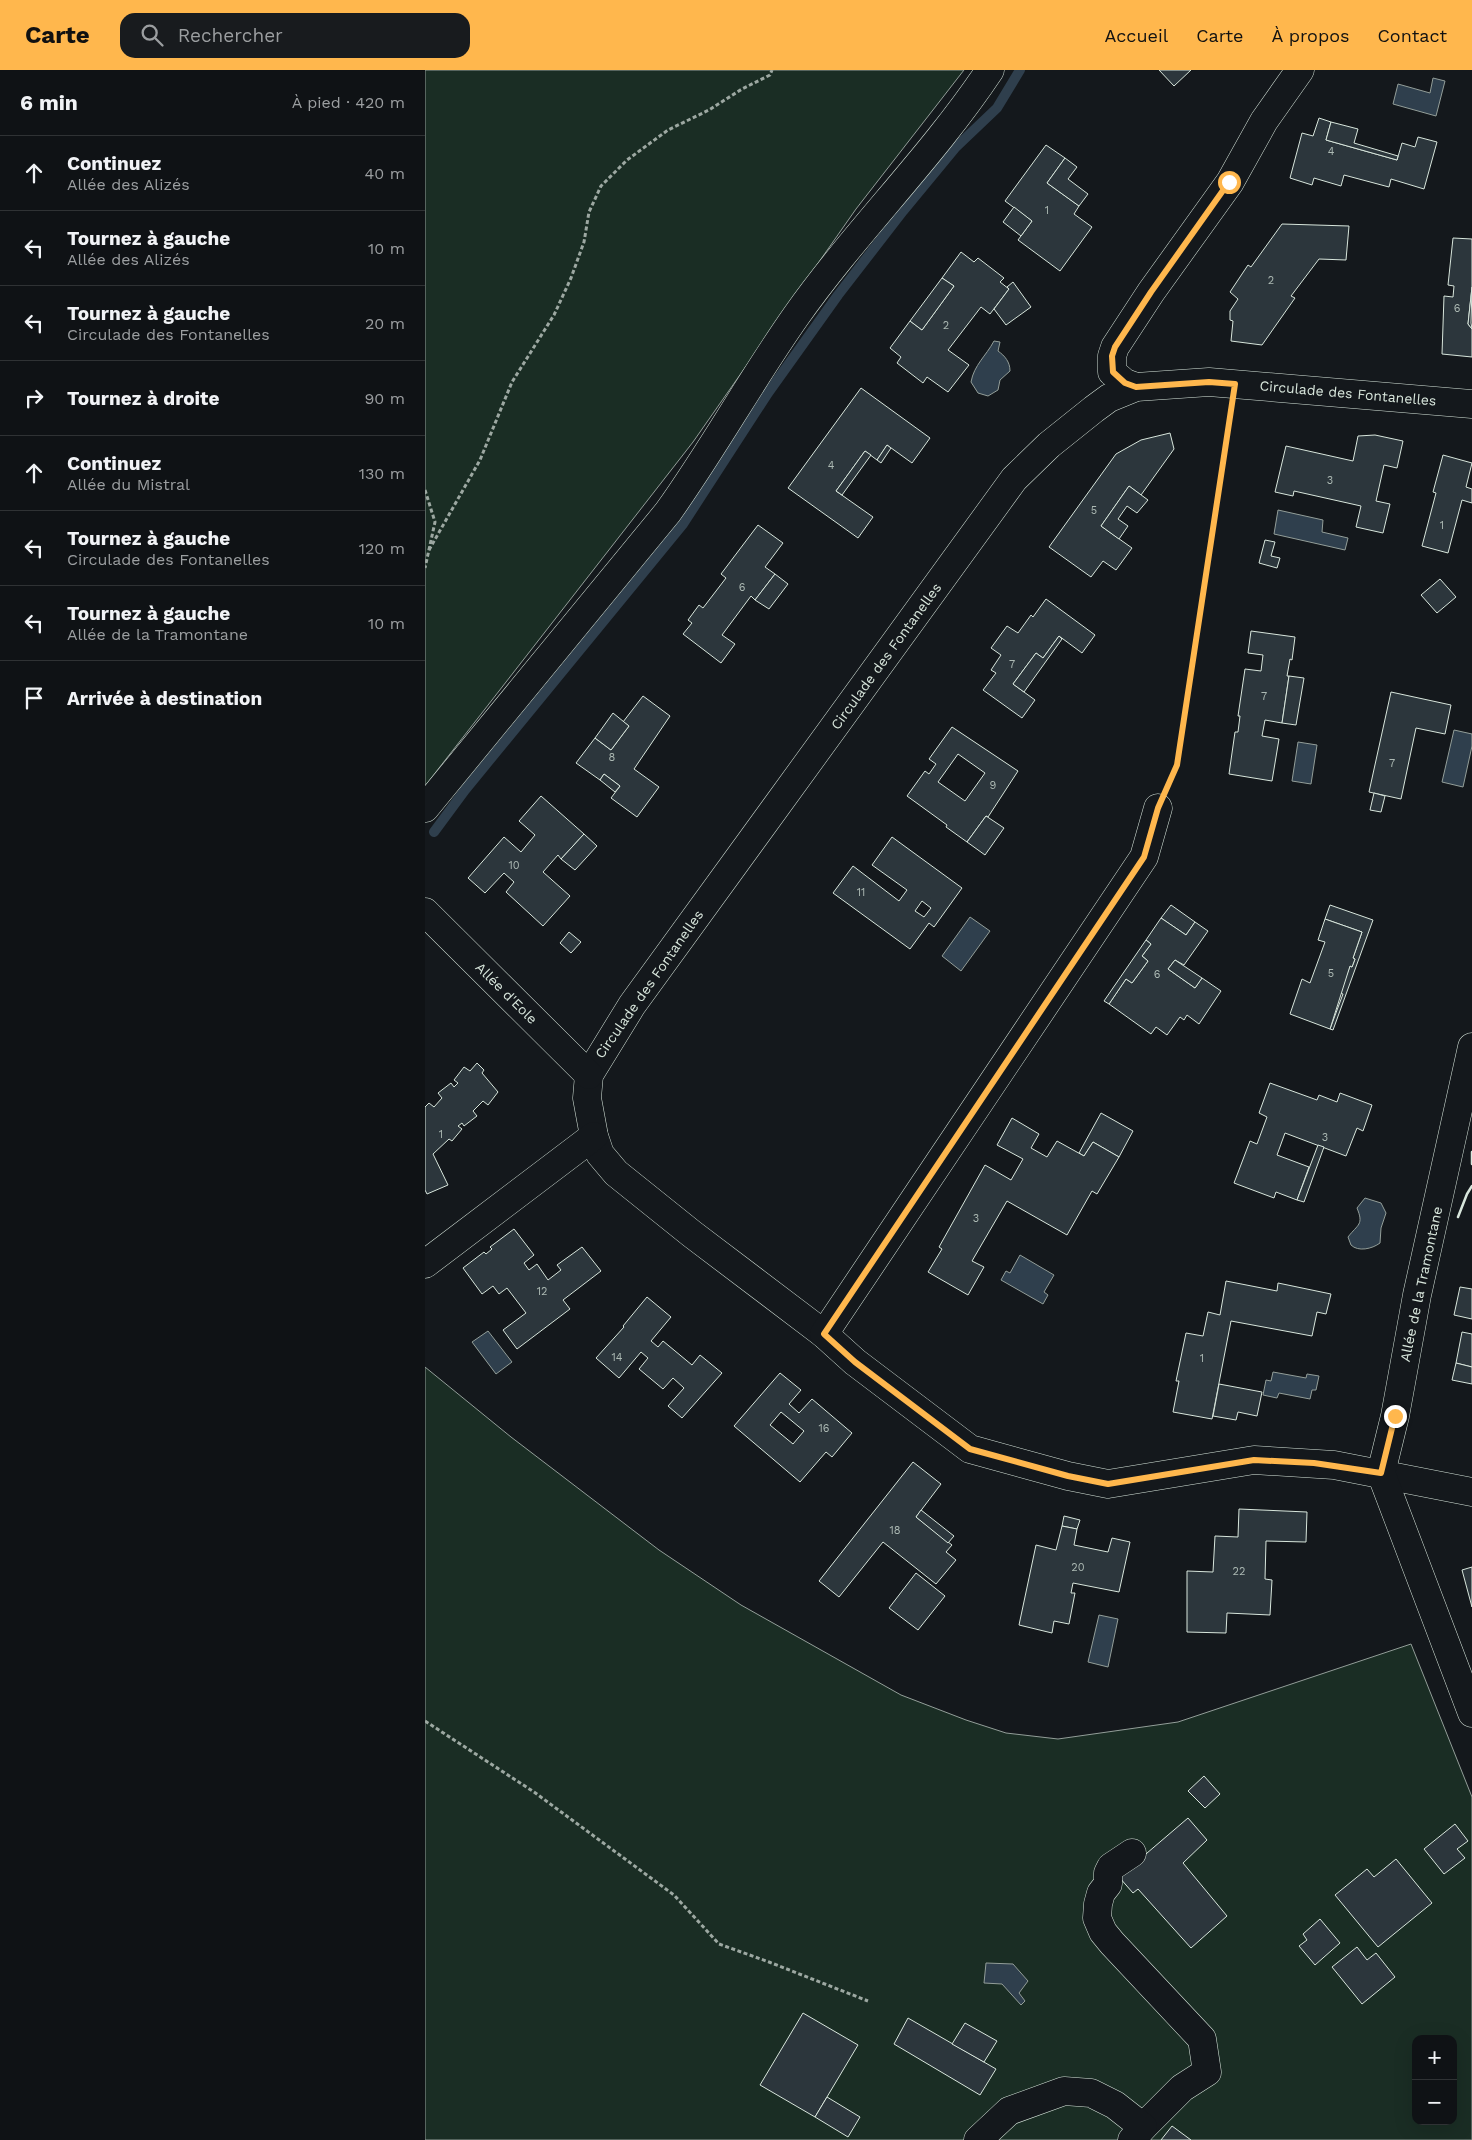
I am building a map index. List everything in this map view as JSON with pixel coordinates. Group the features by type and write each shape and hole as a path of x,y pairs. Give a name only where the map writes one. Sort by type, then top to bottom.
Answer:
{"street":[{"path":"425,808 668,512 701,466 796,316 885,203 968,103 990,70"},
{"path":"1136,387 1125,383 1113,372 1112,356 1115,347 1151,292 1229,182 1264,121 1300,70"},
{"name":"Circulade des Fontanelles","path":"1472,404 1209,382 1136,387 1109,398 1094,409 1049,445 1014,479 632,1005 589,1075 587,1098 594,1136 600,1154 616,1173 692,1234 824,1334 855,1362 970,1449 1068,1476 1108,1484 1254,1460 1314,1463 1381,1473 1442,1488 1472,1492"},
{"path":"824,1334 1144,857 1158,808"},
{"name":"Allée d'Eole","path":"425,912 589,1075"},
{"name":"Allée de la Tramontane","path":"1381,1473 1395,1416 1417,1295 1467,1094 1472,1047"},
{"path":"425,1264 594,1136"},
{"path":"1381,1473 1472,1714"},
{"path":"979,2140 1009,2111 1064,2091 1091,2093 1115,2105 1137,2133 1182,2088 1207,2072 1202,2039 1111,1943 1103,1932 1097,1918 1101,1893 1108,1884 1108,1873 1111,1867 1132,1853"}],"path":[{"path":"429,550 479,460 512,382 555,315 584,242 589,212 601,186 627,160 668,130 770,75 772,70"},
{"path":"1158,808 1177,765 1235,384"},
{"path":"425,490 435,522 425,568"},
{"path":"425,1721 534,1792 674,1895 719,1944 868,2002"}],"green space":[{"path":"425,70 964,70 856,209 693,442 425,786"},
{"path":"425,1367 511,1437 659,1550 741,1605 901,1695 1006,1733 1058,1739 1178,1722 1411,1644 1472,1797 1472,2140 425,2140"}],"water":[{"path":"1433,78 1445,81 1436,116 1393,104 1398,84 1430,93"},
{"path":"994,341 1000,342 998,351 1007,360 1010,371 1000,380 998,390 988,396 978,393 971,382 977,366"},
{"path":"1278,510 1323,520 1322,532 1348,538 1345,550 1274,534"},
{"path":"1454,730 1472,734 1472,746 1463,787 1442,782"},
{"path":"1298,742 1317,745 1311,784 1292,781"},
{"path":"970,917 990,931 961,971 942,956"},
{"path":"1365,1198 1381,1203 1386,1213 1381,1228 1380,1243 1373,1247 1361,1249 1351,1245 1348,1237 1359,1224 1360,1218 1357,1208"},
{"path":"1020,1255 1054,1275 1044,1292 1048,1295 1043,1304 1001,1280 1006,1271 1010,1273"},
{"path":"488,1331 512,1362 496,1374 472,1342"},
{"path":"1273,1372 1306,1378 1307,1374 1319,1376 1316,1390 1312,1390 1310,1399 1279,1393 1277,1398 1263,1395 1266,1380 1271,1381"},
{"path":"1099,1615 1118,1619 1108,1667 1088,1662"},
{"path":"986,1963 1013,1964 1028,1981 1019,1993 1025,2001 1021,2005 1002,1984 984,1983"}],"building":[{"path":"1159,70 1191,70 1174,86"},
{"path":"1319,118 1331,122 1326,140 1397,160 1402,143 1415,147 1418,137 1437,142 1424,189 1391,179 1389,187 1344,175 1341,186 1314,178 1312,185 1290,178 1302,133 1313,136"},
{"path":"1331,122 1358,129 1354,143 1398,156 1397,160 1326,140"},
{"path":"1046,145 1065,158 1047,183 1079,206 1074,214 1092,227 1060,271 1018,240 1032,221 1005,201"},
{"path":"1065,158 1077,167 1068,179 1088,194 1079,206 1047,183"},
{"path":"1014,207 1032,221 1021,236 1003,222"},
{"path":"1282,224 1349,226 1346,260 1319,259 1291,296 1295,298 1262,345 1231,341 1233,321 1230,320 1230,311 1238,299 1230,292 1248,265 1251,267"},
{"path":"1453,238 1472,239 1472,287 1468,324 1472,329 1472,357 1442,354 1444,296 1453,297 1454,286 1448,285"},
{"path":"961,252 974,262 978,258 1004,278 1000,282 1009,289 990,314 981,307 948,350 969,365 948,392 927,377 923,383 897,363 901,357 890,348 910,321 922,330 954,286 942,278"},
{"path":"942,278 954,286 922,330 910,321"},
{"path":"1013,282 1031,307 1006,325 994,309 1009,289 1007,287"},
{"path":"1472,287 1471,323 1472,329 1468,324"},
{"path":"861,388 930,438 912,463 887,445 877,460 865,451 836,491 873,517 858,538 788,488"},
{"path":"1170,433 1174,449 1141,495 1129,486 1101,526 1132,548 1116,570 1103,561 1091,577 1049,547 1116,454 1141,440"},
{"path":"1375,435 1403,441 1397,468 1384,465 1376,501 1390,504 1383,533 1356,527 1361,506 1294,491 1293,496 1275,492 1286,446 1353,461 1358,436"},
{"path":"887,445 891,448 881,463 877,460"},
{"path":"865,451 871,455 842,495 836,491"},
{"path":"1443,455 1472,463 1466,487 1472,489 1472,503 1462,500 1448,553 1422,546 1436,493 1433,492"},
{"path":"1129,486 1148,500 1137,513 1127,506 1118,519 1128,526 1119,539 1101,526"},
{"path":"758,525 783,543 765,567 775,574 755,600 751,596 722,635 735,644 721,663 683,634 692,623 688,620 699,605 703,608 726,578 721,574"},
{"path":"1265,540 1275,542 1271,556 1280,558 1277,568 1259,563"},
{"path":"775,574 788,584 769,609 755,600"},
{"path":"1440,579 1456,597 1437,613 1421,595"},
{"path":"1046,599 1095,635 1082,653 1059,636 1043,658 1036,653 1013,684 1035,700 1022,718 983,690 996,673 991,670 1001,655 991,648 1007,626 1018,633"},
{"path":"1251,631 1295,637 1292,660 1290,659 1287,676 1289,676 1282,723 1265,720 1262,736 1279,739 1272,781 1229,774 1235,732 1238,732 1240,716 1238,716 1245,669 1261,671 1263,655 1248,653"},
{"path":"1059,636 1062,639 1024,692 1013,684 1036,653 1043,658"},
{"path":"1289,676 1304,678 1296,725 1282,723"},
{"path":"1391,692 1451,705 1445,734 1416,728 1401,799 1369,792"},
{"path":"643,696 670,716 634,769 659,787 637,817 611,798 620,786 604,774 600,780 576,763 595,738 611,750 629,726 623,722"},
{"path":"613,713 629,726 611,750 595,738"},
{"path":"952,727 1018,771 988,817 986,816 967,842 907,796 925,771 929,774 936,764 929,759","holes":["958,754 985,773 965,801 938,782"]},
{"path":"604,774 620,786 615,792 600,780"},
{"path":"1374,793 1385,796 1381,812 1370,810"},
{"path":"541,796 584,834 561,859 558,855 543,872 570,896 543,926 506,892 514,882 504,873 485,893 468,878 504,837 521,852 535,835 519,821"},
{"path":"986,816 1004,828 985,855 967,842"},
{"path":"584,834 597,846 575,870 561,859"},
{"path":"892,837 962,888 934,927 929,923 910,949 833,893 853,866 899,901 907,890 872,865","holes":["922,901 931,908 924,917 915,911"]},
{"path":"1171,905 1195,922 1186,935 1161,918"},
{"path":"1330,905 1373,920 1333,1030 1330,1029 1343,994 1340,993 1350,966 1352,967 1355,959 1353,958 1362,932 1325,919"},
{"path":"1161,918 1186,935 1195,922 1208,931 1184,965 1175,960 1168,969 1195,988 1202,978 1221,991 1199,1024 1187,1015 1184,1020 1180,1017 1167,1035 1156,1027 1151,1034 1109,1004 1126,979 1132,983 1148,961 1142,956 1151,944 1146,940"},
{"path":"1325,919 1362,932 1353,958 1355,959 1352,967 1350,966 1330,1029 1290,1014 1302,979 1310,983 1325,942 1318,940"},
{"path":"569,932 581,942 571,953 560,943"},
{"path":"1146,940 1151,944 1142,956 1148,961 1132,983 1126,979 1109,1004 1104,1001"},
{"path":"1175,960 1202,978 1195,988 1168,969"},
{"path":"477,1063 484,1070 482,1073 498,1092 488,1105 483,1101 473,1111 477,1116 464,1126 462,1123 458,1126 462,1129 452,1141 449,1139 433,1154 448,1185 427,1194 425,1190 425,1107 429,1103 434,1107 442,1098 438,1093 451,1083 454,1087 458,1083 454,1080 464,1067 470,1071"},
{"path":"1270,1083 1317,1100 1319,1095 1337,1102 1340,1093 1372,1105 1363,1131 1357,1128 1346,1156 1285,1133 1277,1155 1309,1167 1297,1200 1276,1192 1274,1198 1234,1183 1250,1141 1257,1144 1267,1117 1259,1113"},
{"path":"1101,1113 1133,1131 1119,1157 1093,1142 1084,1156 1079,1153"},
{"path":"1012,1118 1039,1134 1031,1148 1047,1157 1057,1141 1084,1156 1093,1142 1119,1157 1097,1194 1092,1191 1067,1235 1007,1201 972,1261 984,1267 968,1295 928,1272 942,1249 939,1247 985,1165 1011,1180 1023,1159 997,1145"},
{"path":"1318,1145 1324,1147 1304,1202 1297,1200"},
{"path":"514,1229 534,1255 524,1263 529,1270 537,1264 548,1280 561,1270 557,1265 582,1247 601,1271 563,1300 570,1309 517,1349 503,1330 526,1313 507,1288 499,1294 493,1286 482,1294 463,1268 484,1252 486,1254 492,1249 490,1247"},
{"path":"1226,1281 1277,1291 1278,1283 1331,1294 1326,1314 1317,1312 1312,1336 1231,1321 1212,1419 1173,1412 1179,1381 1176,1381 1186,1333 1203,1336 1208,1312 1220,1315"},
{"path":"1460,1287 1472,1289 1472,1319 1454,1315"},
{"path":"647,1297 671,1317 651,1341 658,1347 663,1341 692,1365 700,1355 722,1373 682,1418 668,1406 684,1388 673,1378 663,1389 639,1369 648,1358 641,1352 619,1378 596,1358 624,1327"},
{"path":"1462,1332 1472,1334 1472,1367 1456,1363"},
{"path":"1456,1363 1472,1367 1472,1384 1452,1380"},
{"path":"780,1373 801,1390 789,1404 799,1413 812,1399 852,1433 832,1457 826,1452 800,1482 734,1426","holes":["781,1412 804,1431 793,1444 770,1425"]},
{"path":"1219,1384 1262,1392 1257,1416 1238,1412 1236,1420 1213,1416"},
{"path":"913,1462 941,1484 916,1517 952,1545 946,1552 956,1560 936,1584 883,1542 839,1597 819,1581"},
{"path":"1239,1509 1307,1512 1306,1542 1266,1541 1265,1579 1272,1580 1270,1615 1227,1613 1226,1633 1187,1632 1187,1571 1213,1572 1215,1536 1238,1537"},
{"path":"921,1510 954,1536 948,1543 916,1517"},
{"path":"1064,1516 1080,1520 1077,1529 1062,1526"},
{"path":"1062,1526 1077,1529 1074,1545 1108,1552 1112,1538 1130,1542 1119,1592 1073,1583 1071,1593 1075,1593 1069,1624 1054,1621 1052,1633 1019,1625 1036,1545 1056,1550"},
{"path":"1472,1567 1472,1607 1462,1570"},
{"path":"916,1573 945,1596 918,1630 889,1608"},
{"path":"1204,1776 1220,1794 1205,1808 1188,1791"},
{"path":"1188,1818 1207,1840 1183,1863 1227,1916 1191,1948 1138,1889 1133,1893 1119,1877"},
{"path":"1455,1824 1468,1841 1457,1849 1465,1858 1444,1874 1424,1849"},
{"path":"1396,1859 1432,1903 1378,1947 1335,1895 1367,1869 1374,1877"},
{"path":"1320,1919 1340,1943 1315,1965 1299,1946 1307,1940 1303,1934"},
{"path":"1357,1947 1367,1960 1376,1953 1395,1977 1362,2004 1332,1967"},
{"path":"803,2013 858,2045 815,2117 760,2085"},
{"path":"908,2018 996,2069 980,2095 894,2044"},
{"path":"965,2023 997,2041 984,2062 952,2044"},
{"path":"827,2097 860,2117 848,2137 815,2117"},
{"path":"1172,2126 1191,2140 1161,2140"}],"waterway":[{"path":"434,832 465,790 683,524 768,393 838,295 955,148 997,108 1020,70"}],"wall":[{"path":"1472,1152 1472,1164"},
{"path":"1458,1217 1472,1186"}],"route":[{"path":"1229,182 1151,292 1115,347 1111,366 1118,378 1136,387 1209,382 1235,384 1177,765 1158,808 1144,857 824,1334 855,1362 970,1449 1068,1476 1108,1484 1254,1460 1334,1465 1381,1473 1395,1416"}]}
